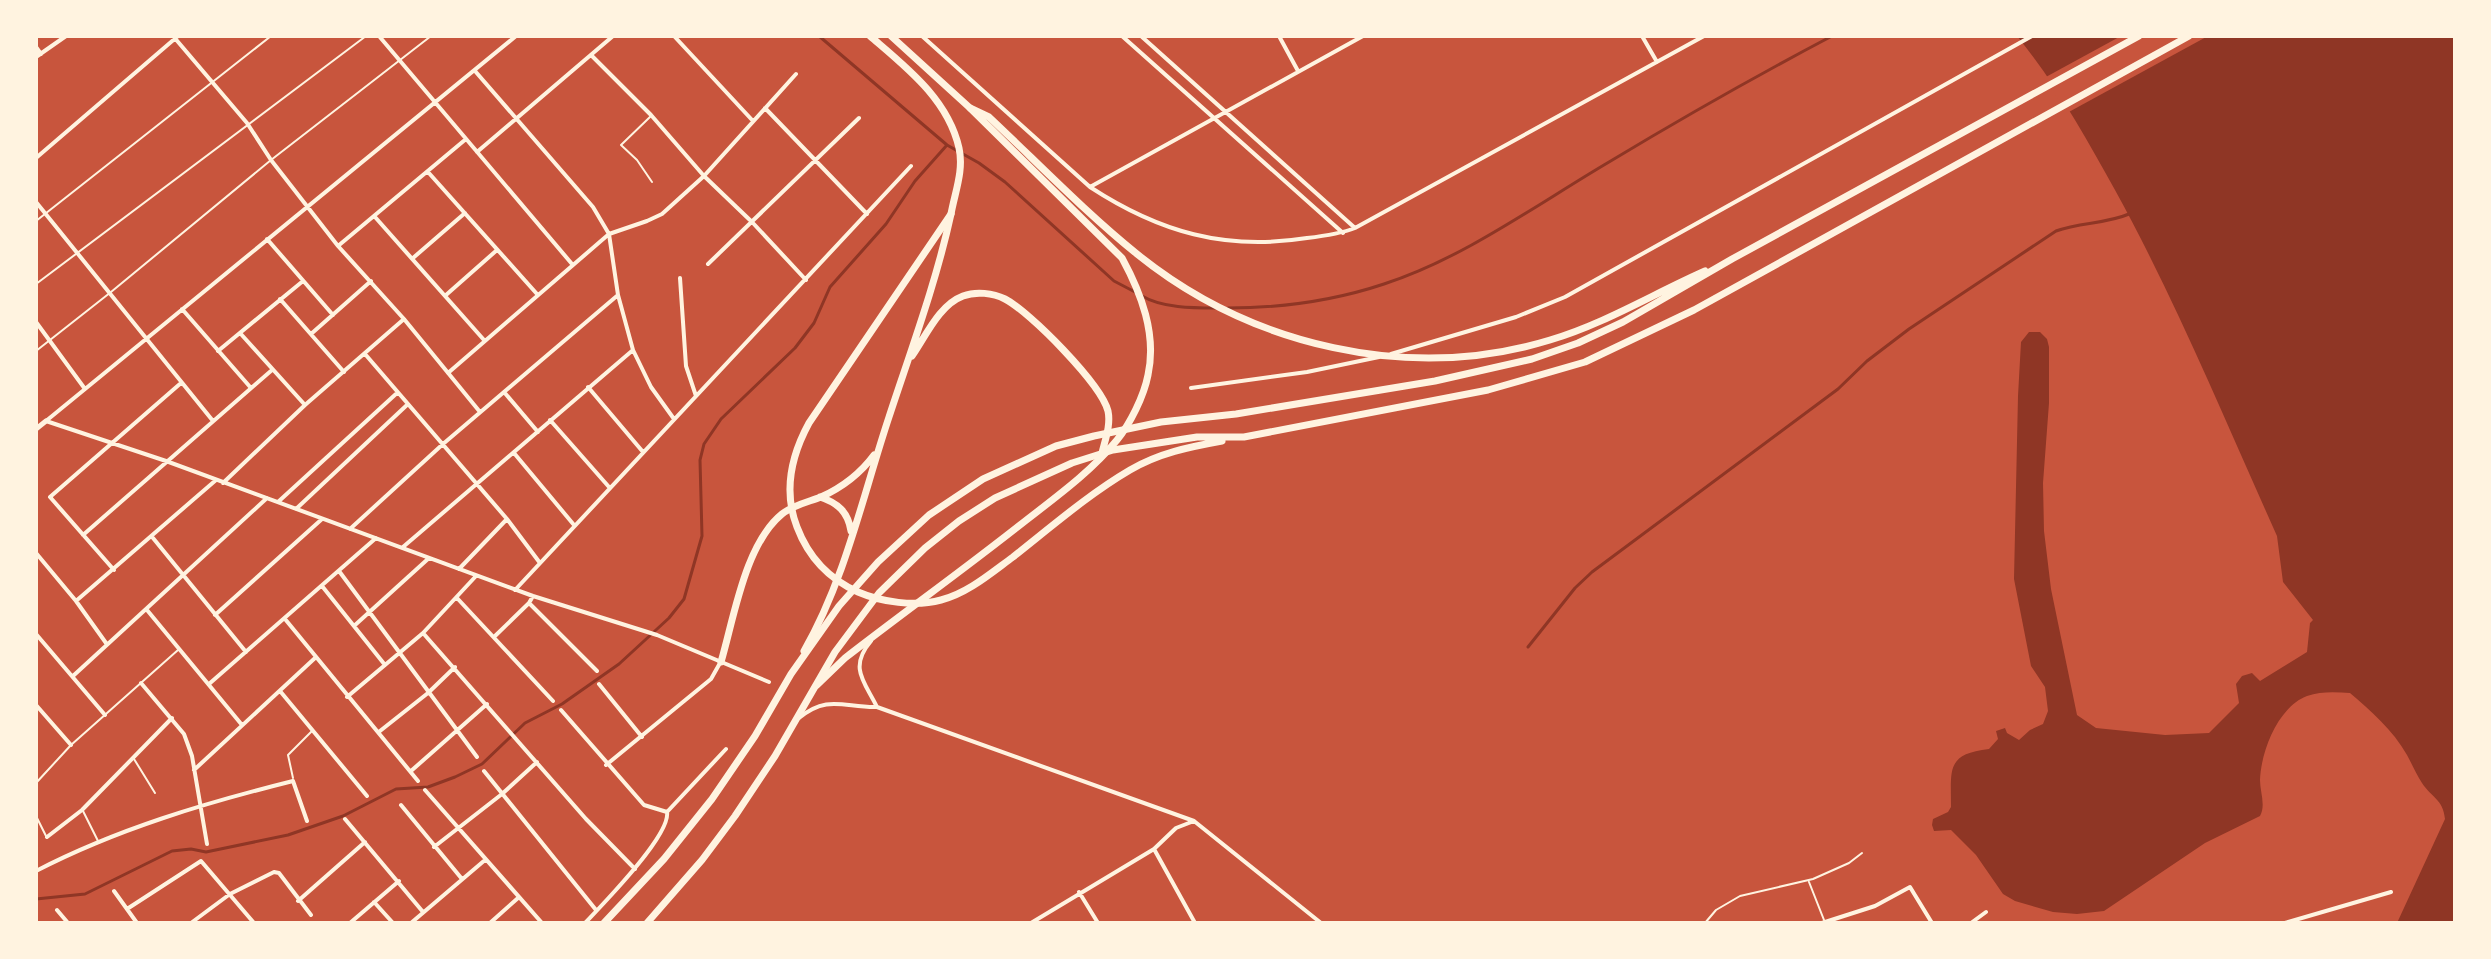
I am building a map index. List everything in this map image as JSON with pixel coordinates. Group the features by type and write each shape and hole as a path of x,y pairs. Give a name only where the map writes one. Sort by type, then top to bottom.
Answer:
{"main road":[{"path":"604,923 664,859 712,799 755,736 812,636 847,550 937,271 960,173 960,151 954,130 934,98 912,72 870,36"},
{"path":"813,689 845,658 1066,489 1117,440 1137,404 1148,374 1150,346 1146,314 1133,277 1122,258 970,108 891,36"},
{"path":"970,108 989,117 1136,253 1213,302 1280,333 1348,351 1430,358 1499,352 1571,334 1618,314 1732,259 2139,36"},
{"path":"951,214 809,423 795,451 790,475 792,511 805,544 819,564 838,581 861,593 885,600 925,603 951,597 974,585 1128,471 1156,456 1488,390 1585,362 1694,310 2189,36"},
{"path":"791,674 839,606 878,562 929,515 983,479 1056,446 1161,422 1236,414 1486,372 1578,343 1682,290 1732,259"},
{"path":"905,367 947,306 964,296 976,294 989,293 1006,300 1033,319 1091,383 1107,407 1109,419 1101,455"},
{"path":"647,923 735,816 796,721 835,652 879,593 959,521 995,498 1059,468 1113,450 1197,437 1244,437"},
{"path":"721,662 752,556 766,531 782,514 843,485 863,468 879,448"},
{"path":"820,497 833,501 843,510 851,534"}],"street":[{"path":"36,47 38,56 66,36"},
{"path":"379,36 572,264"},
{"path":"36,429 516,36"},
{"path":"477,152 613,36"},
{"path":"922,36 1090,187 1120,207 1173,230 1212,239 1286,242 1343,233 1355,228 1704,36"},
{"path":"1122,36 1343,233"},
{"path":"1141,36 1355,228"},
{"path":"1279,36 1298,71"},
{"path":"1090,187 1363,36"},
{"path":"1642,36 1657,62"},
{"path":"1191,388 1360,362 1516,317 1565,297 2032,36"},
{"path":"36,158 175,37 247,123 306,207 480,412"},
{"path":"676,38 753,121"},
{"path":"591,55 806,280"},
{"path":"475,71 593,207 609,234 618,295 633,350 651,387 674,419"},
{"path":"448,373 609,234 662,214 704,176 796,74"},
{"path":"765,108 867,214"},
{"path":"708,264 859,118"},
{"path":"338,246 466,139"},
{"path":"515,590 911,166"},
{"path":"428,172 537,294"},
{"path":"36,202 213,421"},
{"path":"413,258 465,213"},
{"path":"375,217 484,340"},
{"path":"267,239 333,315"},
{"path":"446,295 497,250"},
{"path":"680,278 686,366 696,396"},
{"path":"218,351 303,281"},
{"path":"311,334 371,281"},
{"path":"350,529 443,444 618,295"},
{"path":"280,299 344,372"},
{"path":"182,309 251,388"},
{"path":"223,483 305,405 404,319"},
{"path":"36,322 85,389"},
{"path":"240,333 305,405"},
{"path":"403,547 633,350"},
{"path":"365,354 507,519 540,563"},
{"path":"83,535 272,370"},
{"path":"114,570 50,497 181,383"},
{"path":"588,387 643,452"},
{"path":"504,392 538,432"},
{"path":"278,502 397,393"},
{"path":"296,509 408,404"},
{"path":"36,417 166,461 515,590 657,635 769,682"},
{"path":"550,420 610,488"},
{"path":"514,453 574,525"},
{"path":"76,601 153,538 216,480"},
{"path":"73,676 267,498"},
{"path":"215,615 322,519"},
{"path":"459,569 507,519"},
{"path":"153,538 246,652"},
{"path":"209,684 376,538"},
{"path":"36,553 107,644"},
{"path":"354,626 429,558"},
{"path":"339,571 477,757"},
{"path":"347,697 400,655 476,575"},
{"path":"322,586 386,666"},
{"path":"494,637 533,596"},
{"path":"457,598 553,701"},
{"path":"529,603 597,671"},
{"path":"146,609 242,725"},
{"path":"285,618 418,781"},
{"path":"877,707 860,676 860,662 863,650 878,632"},
{"path":"423,633 488,703 586,819 635,869"},
{"path":"36,634 105,715"},
{"path":"36,645 41,641"},
{"path":"194,770 315,658"},
{"path":"606,765 711,679 721,662"},
{"path":"380,731 455,667"},
{"path":"141,683 184,734 194,770 207,844"},
{"path":"599,684 642,737"},
{"path":"280,691 367,796"},
{"path":"796,721 806,712 832,702 877,707 1194,821 1321,923"},
{"path":"411,771 488,703"},
{"path":"36,705 71,745"},
{"path":"561,710 606,765 647,808 657,807 667,812"},
{"path":"47,837 82,810 172,718"},
{"path":"667,812 726,749"},
{"path":"434,847 502,794 538,761"},
{"path":"484,771 596,910"},
{"path":"36,871 99,843 200,805 293,781 307,821"},
{"path":"425,790 542,923"},
{"path":"401,805 462,879"},
{"path":"585,923 635,869 660,834 668,818 667,812"},
{"path":"345,819 423,912"},
{"path":"1031,923 1154,849 1176,828 1194,821"},
{"path":"298,901 365,842"},
{"path":"1154,849 1195,923"},
{"path":"411,923 485,860"},
{"path":"127,909 201,861 254,923"},
{"path":"191,923 230,894 270,873 279,873 311,915"},
{"path":"350,923 399,881"},
{"path":"1824,923 1875,906 1910,887 1932,923"},
{"path":"114,891 137,923"},
{"path":"1079,892 1098,923"},
{"path":"2285,923 2391,892"},
{"path":"490,923 519,898"},
{"path":"374,902 393,923"},
{"path":"57,910 68,923"},
{"path":"1971,923 1986,912"}],"lane":[{"path":"36,221 271,36"},
{"path":"36,284 366,36"},
{"path":"36,351 271,160 431,36"},
{"path":"676,38 684,36"},
{"path":"651,115 621,145 637,160 652,182"},
{"path":"36,783 71,745 180,648"},
{"path":"293,781 288,755 313,730"},
{"path":"133,758 155,793"},
{"path":"82,810 99,843"},
{"path":"36,816 47,837"},
{"path":"1705,923 1716,910 1740,896 1808,881 1849,863 1862,853"},
{"path":"1808,881 1824,923"}],"shaded area":[{"path":"2017,36 2455,36 2455,923 2397,923 2445,819 2444,812 2422,783 2395,737 2350,693 2307,696 2280,720 2273,731 2261,769 2263,803 2260,816 2205,843 2104,911 2077,914 2053,912 2015,901 2003,894 1976,855 1951,830 1934,831 1933,819 1948,812 1951,807 1952,773 1958,760 1975,751 1989,749 1998,739 1996,731 2005,728 2007,733 2019,740 2043,724 2048,711 2045,687 2031,666 2014,579 2021,342 2029,332 2040,332 2047,339 2049,347 2044,531 2051,589 2077,715 2096,728 2165,735 2209,733 2239,703 2236,684 2242,676 2252,673 2260,681 2307,652 2313,620 2283,582 2277,536 2159,275 2069,111"}],"pier":[{"path":"2121,36 2208,36 2067,113 2044,78"}],"waterway":[{"path":"819,36 947,145 1005,182 1114,281 1135,292"},
{"path":"1228,308 1287,305 1346,295 1384,284 1443,260 1692,113 1832,36"},
{"path":"36,899 85,894 172,851 191,849 206,852 288,835 343,816 396,789 428,787 455,777 482,764 525,723 562,704 619,664 669,618 684,599 702,536 700,460 704,444 721,419 795,348 814,323 830,287 886,224 915,181 947,145"},
{"path":"1528,647 1575,588 1592,572 1838,389 1867,361 1909,329 2056,231 2129,214"},
{"path":"1142,296 1168,305 1216,308"}]}
